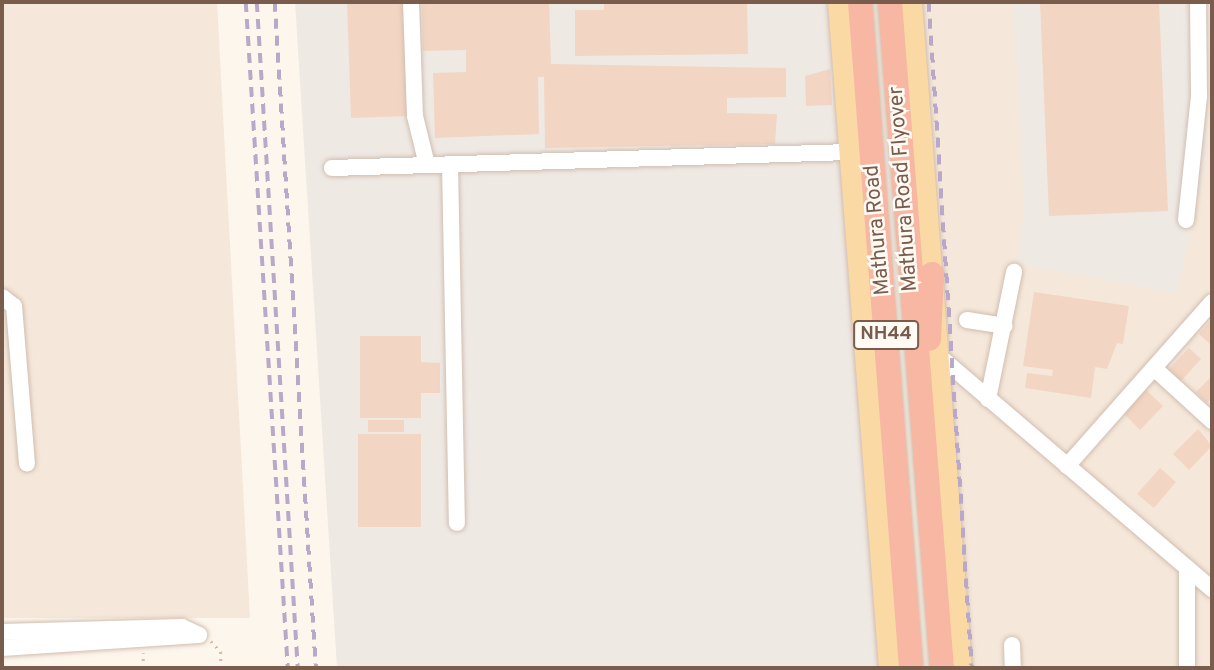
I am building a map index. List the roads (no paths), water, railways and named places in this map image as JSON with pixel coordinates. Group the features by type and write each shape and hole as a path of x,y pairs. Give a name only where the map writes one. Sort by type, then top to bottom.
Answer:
{"highway":[{"name":"Mathura Road","path":"860,2 911,668"},
{"name":"Mathura Road Flyover","path":"890,2 922,419"},
{"path":"922,419 932,274"},
{"name":"NH44","path":"922,419 942,668"}],"main road":[{"path":"838,2 889,668"},
{"path":"911,2 961,668"}],"street":[{"path":"411,2 415,116 427,165"},
{"path":"1186,220 1199,96 1198,2"},
{"path":"332,168 849,152"},
{"path":"450,164 457,523"},
{"path":"988,399 1014,272"},
{"path":"2,296 14,306 27,463"},
{"path":"1067,466 1212,302"},
{"path":"967,320 1005,326"},
{"path":"939,356 1212,589"},
{"path":"1154,368 1212,421"},
{"path":"1187,568 1187,668"},
{"path":"2,632 182,627 199,635 144,642 2,648"},
{"path":"1012,645 1013,668"}],"railway":[{"path":"246,2 288,668"},
{"path":"257,2 298,668"},
{"path":"275,2 316,668"},
{"path":"929,2 972,668"}]}
